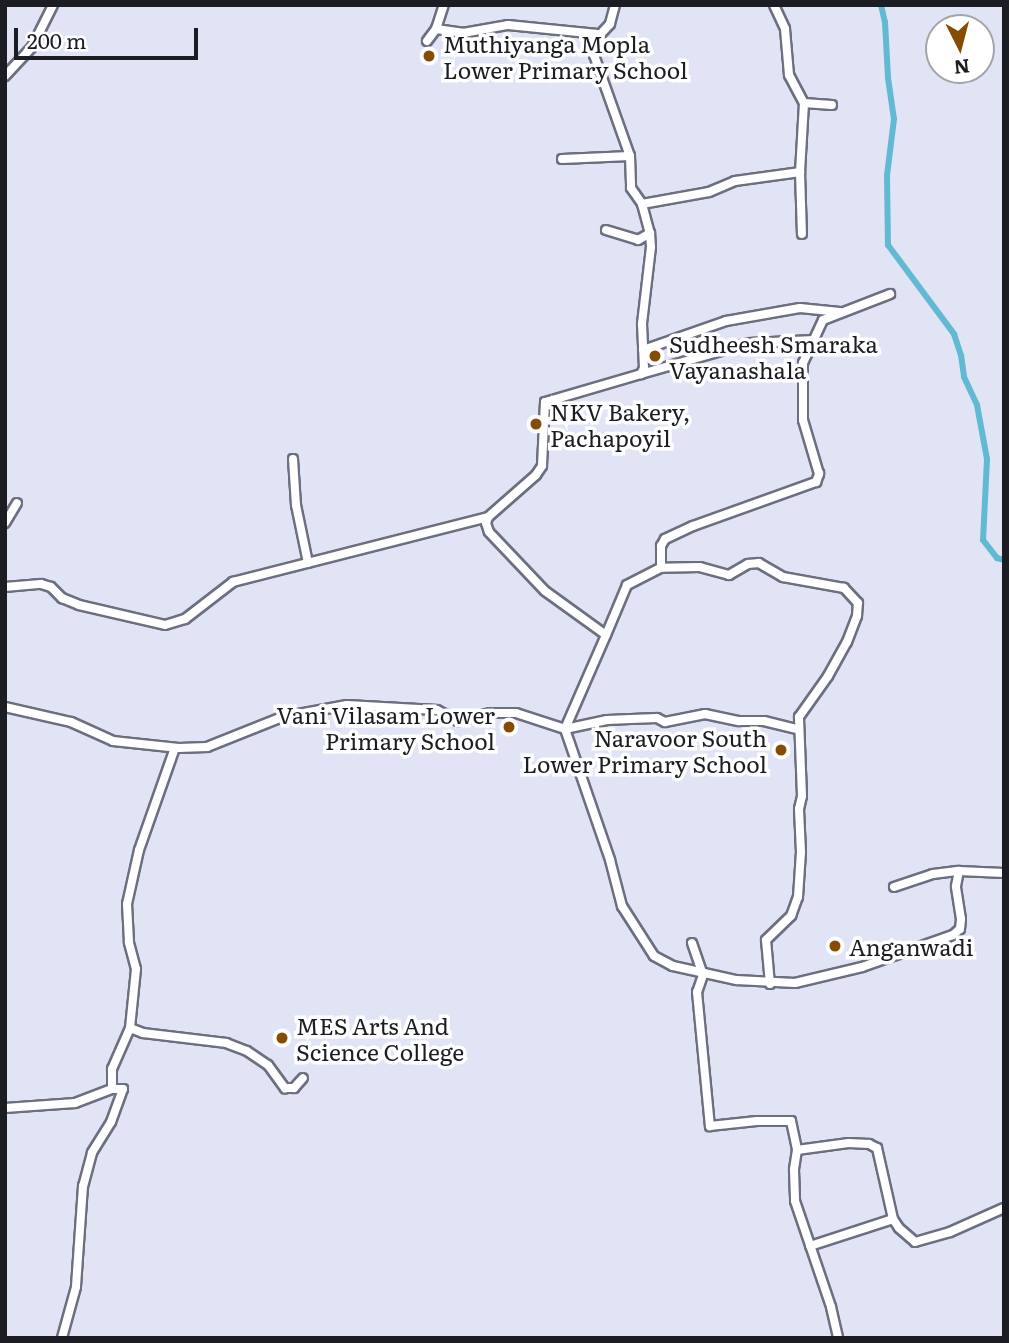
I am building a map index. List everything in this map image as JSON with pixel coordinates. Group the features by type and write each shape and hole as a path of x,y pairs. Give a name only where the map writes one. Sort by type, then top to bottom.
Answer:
{"street":[{"path":"427,41 436,29 444,5"},
{"path":"615,5 610,24 593,42 594,55 630,156 631,188 642,204 650,233 644,368 640,374"},
{"path":"774,5 785,29 789,75 804,103 800,172 802,234"},
{"path":"5,76 32,47 51,6"},
{"path":"436,29 463,33 508,25 598,34"},
{"path":"804,103 832,105"},
{"path":"562,159 630,156"},
{"path":"642,204 709,192 735,181 800,172"},
{"path":"606,230 638,240 650,233"},
{"path":"661,568 660,554 665,539 693,526 816,482 818,474 805,432 803,363 823,320 890,294"},
{"path":"643,350 726,321 800,308 842,312"},
{"path":"5,587 41,584 51,587 62,598 79,605 165,625 185,620 233,582 488,517 536,475 541,466 545,402 749,343 814,340"},
{"path":"293,459 296,505 308,563"},
{"path":"5,523 17,503"},
{"path":"488,517 486,523 489,532 545,591 606,635"},
{"path":"770,984 766,940 791,916 798,897 799,808 802,796 797,729 799,718 806,704 828,676 854,626 858,603 844,588 783,577 759,563 748,564 729,575 700,567 661,568 627,585 565,729 610,860 621,906 654,956 673,966 703,975 770,984 823,978 953,935 960,929 961,919 956,886 959,871"},
{"path":"5,707 71,722 113,741 175,748 207,747 282,717 347,705 437,710 458,721 490,713 516,713 565,729 607,720 657,718 665,722 705,714 739,721 764,721 797,729"},
{"path":"113,1089 112,1069 130,1027 136,969 129,942 127,904 139,850 175,748"},
{"path":"894,887 933,874 959,871 1004,873"},
{"path":"692,943 703,975 697,992 710,1126 791,1121 797,1150 794,1170 795,1201 831,1307 838,1338"},
{"path":"130,1027 143,1033 226,1043 247,1051 268,1065 285,1088 294,1088 303,1078"},
{"path":"5,1108 75,1102 113,1089 123,1089 111,1122 92,1153 83,1186 77,1243 78,1272 62,1338"},
{"path":"797,1150 849,1143 869,1144 877,1148 893,1219 915,1242 922,1242 1004,1208"},
{"path":"810,1246 893,1219"}],"waterway":[{"path":"881,5 894,119 887,175 888,245 954,334 964,377 977,405 987,459 983,540 997,558 1004,560"}],"place":[{"name":"Muthiyanga Mopla Lower Primary School","path":"429,56"},
{"name":"Sudheesh Smaraka Vayanashala","path":"655,356"},
{"name":"NKV Bakery, Pachapoyil","path":"536,424"},
{"name":"Vani Vilasam Lower Primary School","path":"509,727"},
{"name":"Naravoor South Lower Primary School","path":"781,750"},
{"name":"Anganwadi","path":"835,946"},
{"name":"MES Arts And Science College","path":"282,1038"}]}
